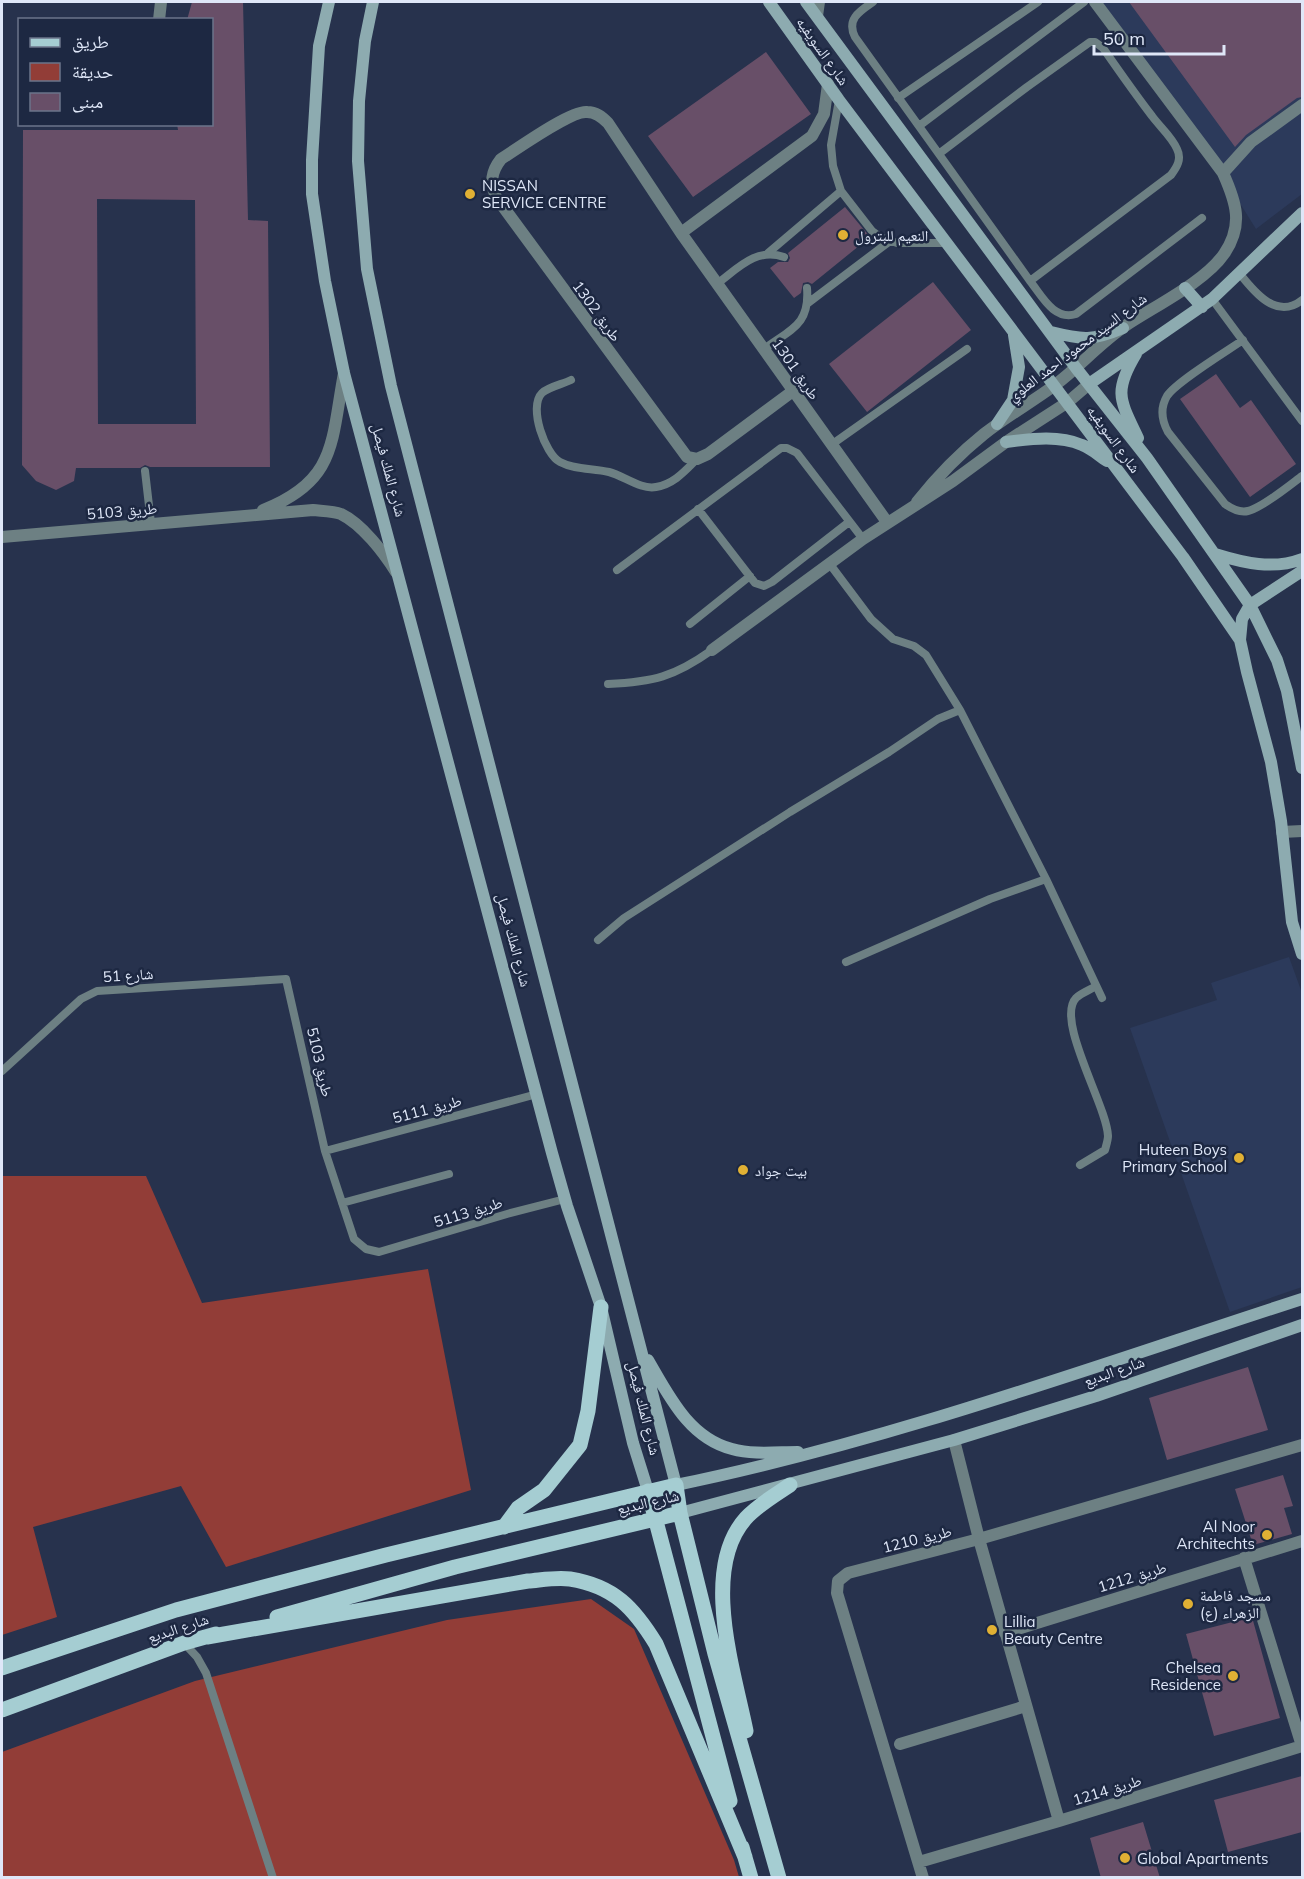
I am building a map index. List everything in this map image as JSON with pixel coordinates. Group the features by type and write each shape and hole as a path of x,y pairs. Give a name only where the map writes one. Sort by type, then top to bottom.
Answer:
{"main road":[{"path":"504,1527 518,1508 544,1490 580,1445 588,1411 601,1307"},
{"name":"شارع البديع","path":"2,1668 176,1610 386,1555 676,1485"},
{"name":"شارع الملك فيصل","path":"676,1485 680,1513 715,1654 779,1878"},
{"path":"770,1851 727,1639 722,1584 731,1542 746,1518 790,1485"},
{"name":"شارع الملك فيصل","path":"648,1491 751,1878"},
{"name":"شارع البديع","path":"2,1710 207,1637 416,1577 680,1513"},
{"path":"207,1637 528,1581 568,1579 598,1587 628,1604 643,1622 656,1644 745,1857"}],"street":[{"path":"159,18 161,2"},
{"name":"شارع الملك فيصل","path":"329,2 319,46 312,194 325,281 344,373 565,1199 601,1307 633,1443 648,1491"},
{"name":"شارع الملك فيصل","path":"373,2 365,41 359,101 358,161 367,269 391,386 676,1485"},
{"name":"شارع السويفيه","path":"768,2 839,100 1183,557 1240,640 1271,762 1292,922 1302,954"},
{"name":"شارع السويفيه","path":"806,2 1076,368 1147,458 1250,605 1277,660 1287,691 1302,768"},
{"path":"817,16 819,2"},
{"name":"شارع السيد محمود احمد العلوي","path":"917,502 954,460 997,424 1055,385 1123,328 1185,288 1223,255 1235,227 1237,213 1234,198 1223,173 1095,2"},
{"path":"681,233 812,136 824,114 828,84"},
{"path":"1223,173 1251,142 1302,105"},
{"name":"طريق 1302","path":"594,113 587,111 573,115 501,159 494,167 492,187 496,196 682,454 697,459"},
{"name":"طريق 1301","path":"594,113 608,123 681,233 887,522"},
{"name":"شارع السيد محمود احمد العلوي","path":"712,650 887,522 953,481 1207,303 1302,213"},
{"path":"1185,288 1207,303"},
{"path":"1050,332 1083,339 1100,337 1123,328"},
{"path":"997,424 1013,400 1019,367 1014,334"},
{"path":"1138,350 1124,373 1121,386 1127,414 1147,458"},
{"name":"طريق 5103","path":"246,517 287,501 310,484 325,462 344,373"},
{"path":"697,459 708,454 793,391"},
{"path":"1006,442 1038,438 1067,441 1083,445 1116,467"},
{"name":"طريق 5103","path":"2,537 313,510 340,513 369,536 398,573"},
{"path":"1215,554 1241,562 1268,566 1290,564 1302,559"},
{"path":"1240,640 1242,618 1250,605 1302,571"},
{"path":"1282,832 1302,831"},
{"name":"شارع البديع","path":"676,1485 814,1453 955,1413 1302,1299"},
{"name":"شارع البديع","path":"680,1513 954,1440 1096,1396 1302,1325"},
{"path":"639,1345 679,1411 702,1436 732,1449 814,1453"},
{"path":"954,1440 979,1539 1059,1821"},
{"name":"طريق 1210","path":"923,1878 837,1593 838,1581 848,1573 979,1539 1302,1445"},
{"name":"طريق 1212","path":"1005,1633 1302,1541"},
{"path":"1244,1558 1302,1746"},
{"path":"900,1744 1026,1706"},
{"name":"طريق 1214","path":"919,1862 1302,1746"}],"lane":[{"path":"873,2 856,14 852,32 898,99 1055,312 1065,316 1076,314 1202,218"},
{"path":"898,99 1038,2"},
{"path":"919,126 1084,2"},
{"path":"940,153 1026,87 1090,42 1095,42 1103,48 1146,109 1174,143 1179,159 1177,168 1171,175 1030,281"},
{"path":"839,100 831,145 833,166 841,191 872,231 890,241 948,243"},
{"path":"718,283 751,258 768,253 841,191"},
{"path":"808,303 890,241"},
{"path":"768,253 784,257"},
{"path":"1240,274 1256,295 1268,303 1286,308 1302,300"},
{"path":"764,349 803,319 808,303 807,288"},
{"path":"1207,303 1243,340 1302,421"},
{"path":"1243,340 1174,389 1164,405 1164,424 1218,495 1232,509 1240,512 1256,508 1302,476"},
{"path":"831,445 966,349"},
{"path":"571,381 543,392 536,402 536,412 550,455 559,462 572,467 610,472 644,486 655,488 676,479 697,459"},
{"path":"617,570 776,451 787,448 798,453 863,539"},
{"path":"145,471 151,523"},
{"path":"698,509 759,585 768,585 849,522"},
{"path":"829,563 878,626 893,639 914,646 926,655 960,710 1046,879 1102,998"},
{"path":"690,624 750,576"},
{"path":"608,684 639,683 663,678 691,665 712,650"},
{"path":"598,940 624,918 790,812 889,752 938,719 960,710"},
{"path":"846,962 990,899 1046,879"},
{"name":"شارع 51","path":"2,1071 81,999 97,991 286,980"},
{"name":"طريق 5103","path":"286,980 325,1151 354,1239 366,1249 379,1252"},
{"path":"1080,1165 1105,1150 1108,1136 1097,1096 1072,1033 1071,1007 1076,999 1096,986"},
{"name":"طريق 5111","path":"325,1151 537,1094"},
{"path":"342,1203 449,1174"},
{"name":"طريق 5113","path":"379,1252 565,1199"},
{"path":"184,1644 197,1657 206,1673 273,1878"}],"shaded area":[{"path":"1090,2 1302,2 1302,194 1256,229 1221,173"},
{"name":"Huteen Boys Primary School","path":"1289,957 1302,993 1302,1287 1230,1312 1130,1028 1217,1000 1211,983"}],"green space":[{"path":"2,1176 146,1176 202,1303 428,1269 471,1490 226,1567 181,1486 33,1527 57,1617 2,1635"},
{"path":"591,1599 634,1629 734,1860 739,1877 2,1878 2,1752 195,1681 447,1620"}],"building":[{"path":"192,2 243,2 248,220 268,221 270,467 150,467 145,465 140,468 76,468 74,481 56,490 36,481 22,465 23,130 178,130 177,126 213,126 213,18 188,18","holes":["97,199 195,200 196,424 98,424"]},
{"path":"1129,2 1302,2 1302,97 1297,98 1246,135 1235,147"},
{"path":"766,52 811,114 693,197 648,136"},
{"path":"845,207 870,237 812,284 803,283 801,293 794,298 770,268 778,262 788,262 790,258 788,253"},
{"path":"933,282 971,330 867,412 829,364"},
{"path":"1216,374 1240,408 1251,400 1296,464 1250,497 1180,399"},
{"path":"1248,1367 1268,1430 1167,1460 1149,1398"},
{"path":"1283,1475 1293,1506 1284,1508 1292,1534 1253,1545 1235,1489"},
{"name":"Chelsea Residence","path":"1252,1617 1280,1718 1214,1736 1186,1634"},
{"path":"1302,1776 1302,1832 1228,1852 1214,1800"},
{"name":"Global Apartments","path":"1143,1822 1160,1878 1101,1878 1090,1838"}],"place":[{"name":"NISSAN SERVICE CENTRE","path":"470,194"},
{"name":"النعيم للبترول","path":"843,235"},
{"name":"Huteen Boys Primary School","path":"1239,1158"},
{"name":"بيت جواد","path":"743,1170"},
{"name":"Al Noor Architechts","path":"1267,1535"},
{"name":"مسجد فاطمة الزهراء (ع)","path":"1188,1604"},
{"name":"Lillia Beauty Centre","path":"992,1630"},
{"name":"Chelsea Residence","path":"1233,1676"},
{"name":"Global Apartments","path":"1125,1858"}]}
